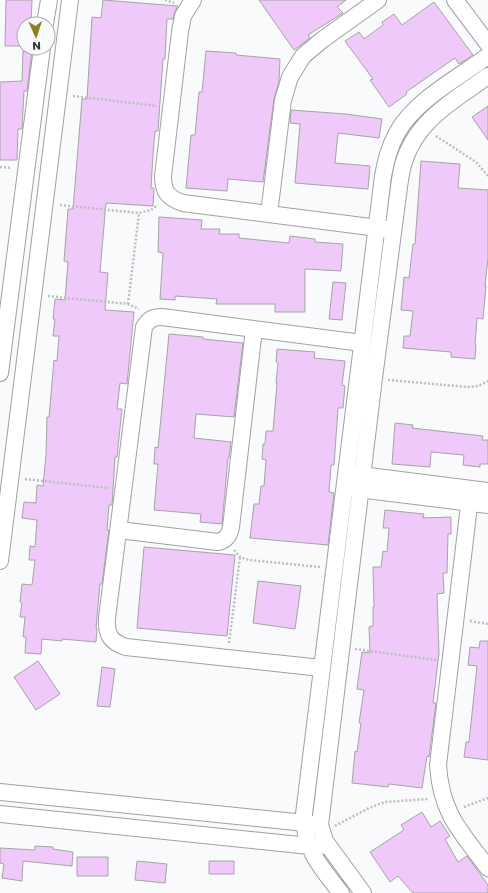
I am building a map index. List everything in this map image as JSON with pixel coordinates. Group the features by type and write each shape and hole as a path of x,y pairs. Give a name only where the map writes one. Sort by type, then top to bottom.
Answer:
{"street":[{"path":"46,16 49,0"},
{"path":"0,561 70,0"},
{"path":"193,0 184,16 180,32 163,176 163,185 167,194 174,200 183,203 394,230"},
{"path":"269,214 283,100 290,77 303,56 322,40 378,0"},
{"path":"455,0 488,44"},
{"path":"0,373 41,56"},
{"path":"341,893 315,859 309,846 304,823 383,176 388,154 397,132 411,113 429,98 488,56"},
{"path":"363,893 329,848 321,829 361,482 403,165 410,145 422,127 437,112 488,76"},
{"path":"34,105 57,101"},
{"path":"19,229 41,231"},
{"path":"322,668 116,644 110,636 107,627 107,618 144,326 148,320 154,317 162,317 362,342"},
{"path":"119,530 218,542 225,540 231,527 254,329"},
{"path":"345,480 470,496 488,506"},
{"path":"470,496 488,491"},
{"path":"470,496 438,764 442,798 448,813 488,868"},
{"path":"0,792 304,823 321,829"},
{"path":"0,814 329,848"}],"path":[{"path":"57,101 171,108"},
{"path":"422,127 476,162 488,176"},
{"path":"44,203 139,213 151,210 161,203 167,194"},
{"path":"128,304 139,213"},
{"path":"33,295 128,304 136,307 144,313 148,320"},
{"path":"374,378 468,387 478,386 488,381"},
{"path":"10,478 124,490"},
{"path":"225,540 240,556 249,560 334,568"},
{"path":"227,658 240,556"},
{"path":"341,647 450,662"},
{"path":"321,829 385,802 442,798"},
{"path":"448,813 488,798"}],"building":[{"path":"6,0 32,0 31,16 16,16 16,46 5,46"},
{"path":"103,0 178,6 173,19 167,19 165,59 163,59 158,131 155,131 153,155 151,188 154,188 153,206 106,203 100,272 108,273 105,310 134,312 127,384 120,383 117,409 122,409 117,457 115,457 112,505 109,505 107,530 109,530 102,584 100,584 96,642 42,639 41,654 25,653 26,637 23,637 25,617 20,617 22,603 20,602 22,584 32,585 35,560 29,560 30,546 35,547 37,520 22,518 24,502 36,503 37,485 43,486 46,455 47,417 49,417 54,360 57,361 59,336 53,336 55,299 65,300 68,262 64,261 68,209 73,209 82,99 87,99 92,17 101,18"},
{"path":"259,0 346,0 337,7 343,13 308,35 310,38 294,50"},
{"path":"434,2 473,55 459,64 455,58 406,92 407,94 389,107 370,80 373,79 345,41 359,32 364,39 383,25 382,22 394,14 402,25"},
{"path":"206,51 236,53 236,55 280,59 279,82 274,99 263,182 228,179 227,191 186,188 191,135 195,135 199,92 202,92"},
{"path":"23,56 31,56 27,91 24,91 22,129 18,129 17,160 0,160 0,82 22,81"},
{"path":"488,106 488,140 472,117"},
{"path":"291,110 346,114 382,119 379,138 338,133 335,163 370,166 368,189 295,183 300,124 290,123"},
{"path":"421,161 460,164 458,188 488,190 488,259 486,286 483,319 477,318 475,359 451,357 451,352 403,348 404,336 410,336 413,311 401,310 404,277 409,278 413,244 415,244"},
{"path":"159,217 202,220 201,229 220,229 219,234 239,234 239,238 289,243 290,236 315,239 315,242 343,244 341,271 305,269 305,312 275,312 275,304 216,304 217,299 175,296 175,300 160,299 163,253 158,252"},
{"path":"333,282 346,283 342,320 329,319"},
{"path":"169,334 243,343 234,417 196,414 194,438 231,442 228,458 222,524 200,522 201,514 154,510 158,464 154,464 155,447 158,448"},
{"path":"277,349 315,352 314,358 345,361 342,385 345,386 343,408 338,408 334,465 331,465 329,492 334,493 328,545 250,538 254,504 259,504 261,486 264,486 266,460 262,459 263,444 265,444 266,431 273,431 278,363 276,362"},
{"path":"395,423 413,425 412,428 483,436 482,440 488,440 488,464 480,464 480,467 463,465 464,455 431,452 430,467 392,464"},
{"path":"385,510 424,514 423,518 451,517 451,534 448,534 447,573 443,573 444,593 437,594 439,653 433,703 436,703 429,757 427,756 422,788 389,784 388,787 352,783 355,751 357,752 361,723 359,723 364,690 357,689 359,674 362,652 370,653 369,627 373,626 373,567 381,567 383,551 387,552 389,528 383,528"},
{"path":"144,547 235,555 227,636 137,628"},
{"path":"258,581 301,586 295,629 253,623"},
{"path":"480,641 488,641 488,760 464,757 466,742 469,742 477,666 468,665 470,647 479,648"},
{"path":"38,661 60,694 36,710 14,677"},
{"path":"102,667 115,669 110,707 97,706"},
{"path":"422,812 431,827 440,821 450,836 445,839 458,862 467,856 488,885 488,893 413,893 398,876 390,882 370,852 404,830 401,825"},
{"path":"35,846 53,847 53,849 73,852 72,866 23,861 22,881 2,878 4,864 0,863 0,848 35,850"},
{"path":"77,857 108,857 108,876 77,876"},
{"path":"137,861 167,864 165,883 135,880"},
{"path":"209,861 234,861 234,874 209,874"}]}
